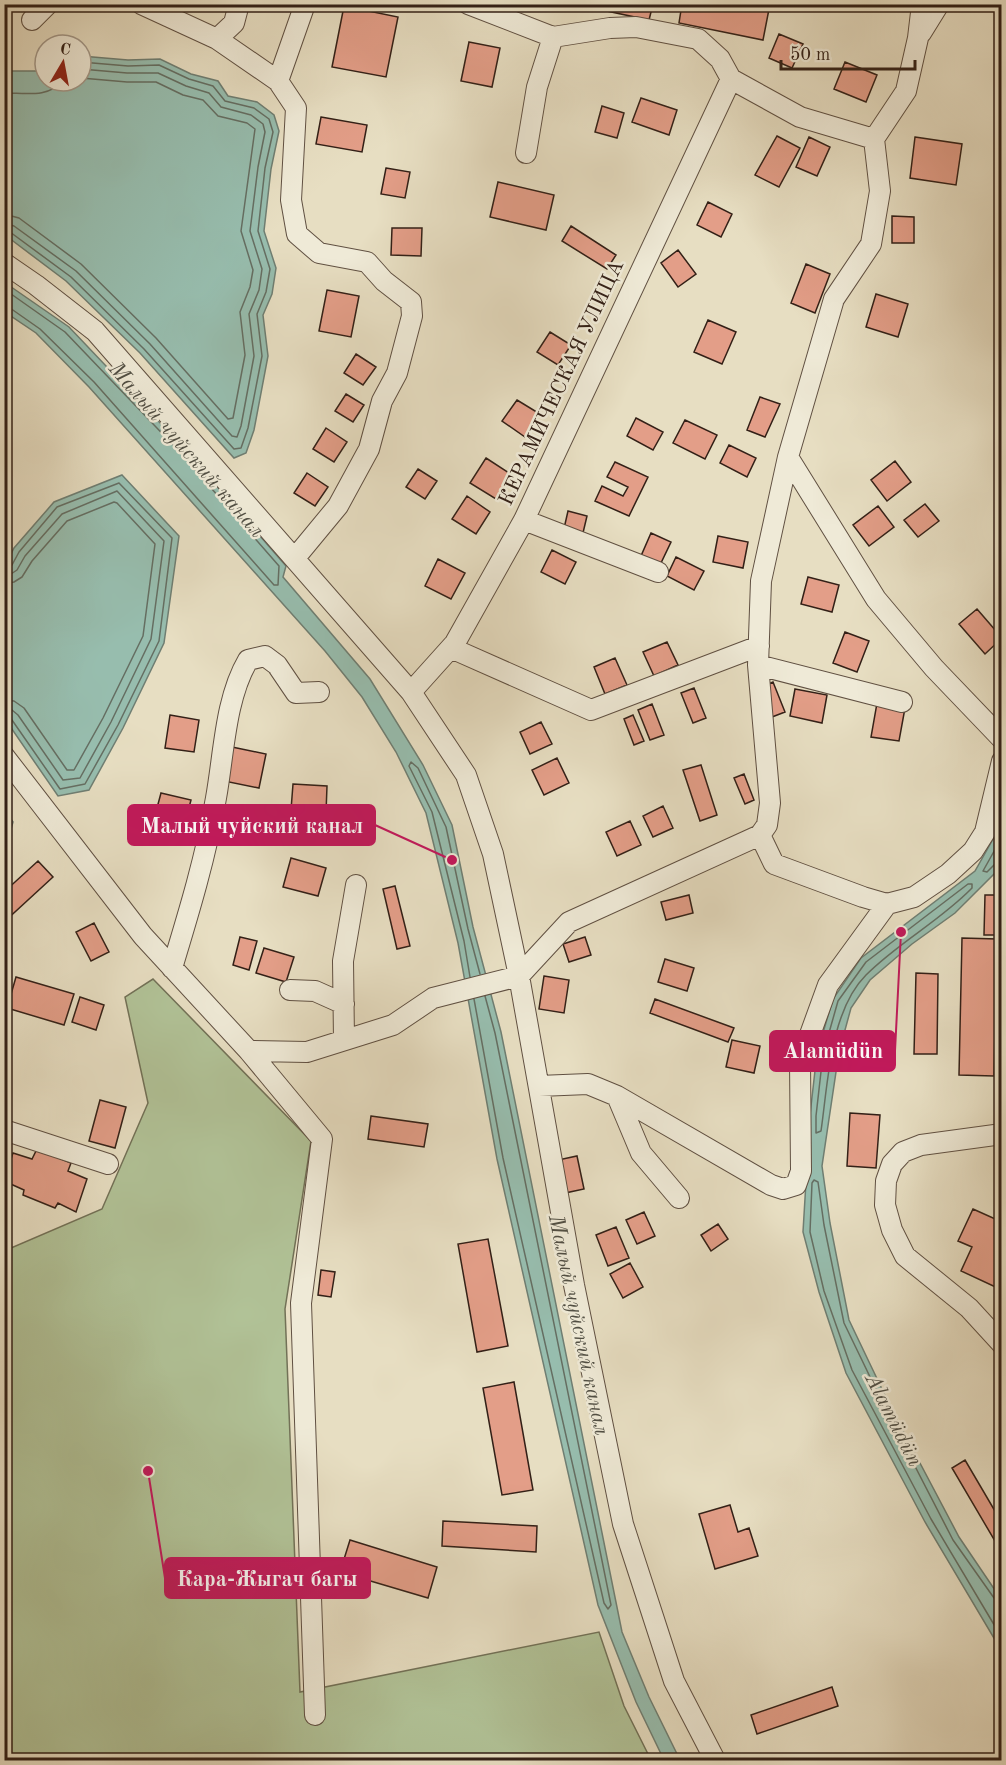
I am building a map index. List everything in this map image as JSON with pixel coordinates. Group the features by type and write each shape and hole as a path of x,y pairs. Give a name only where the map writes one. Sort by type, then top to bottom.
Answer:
{"street":[{"path":"32,20 48,4"},
{"path":"141,4 216,39 278,81 296,108 291,200 297,234 319,253 368,262 384,281 411,302 412,316 397,373 382,401 369,449 338,506 295,558"},
{"path":"216,39 234,23 238,4"},
{"path":"278,81 305,4"},
{"path":"468,4 553,37 610,28 636,27 698,39 720,59 731,79 800,117 874,138"},
{"path":"249,1051 307,1052 393,1025 433,998 510,979 569,922 759,836 767,825 770,803 758,655 761,581 788,457 834,299 871,244 880,191 874,138 906,91 918,38 922,4"},
{"path":"918,38 939,4"},
{"path":"526,153 537,87 553,37"},
{"name":"КЕРАМИЧЕСКАЯ УЛИЦА","path":"411,692 451,648 524,520 731,79"},
{"path":"4,263 36,285 95,332 411,692 466,775 494,854 510,979 539,1086 574,1285 623,1524 674,1681 715,1761"},
{"path":"788,457 876,599 934,668 1002,740"},
{"path":"524,520 658,572"},
{"path":"451,648 591,710 758,655 902,702"},
{"path":"172,968 201,866 216,800 228,724 240,675 248,660 265,656 277,665 296,693 320,692"},
{"path":"4,756 143,936 249,1051 322,1139 301,1303 315,1715"},
{"path":"759,836 774,864 887,904 914,897 948,874 973,851 986,832 1002,760"},
{"path":"344,1040 343,961 356,885"},
{"path":"539,1086 588,1084 617,1096 771,1185 783,1189 796,1185 801,1171 800,1062 828,985 887,904"},
{"path":"290,990 315,990 344,1004"},
{"path":"617,1096 641,1153 678,1198"},
{"path":"4,1130 108,1164"},
{"path":"1002,1134 921,1145 903,1152 892,1164 886,1181 885,1204 892,1230 905,1256 969,1308 1002,1344"}],"shaded area":[{"path":"153,979 311,1141 285,1309 300,1692 599,1632 624,1706 651,1760 5,1760 4,1251 102,1209 148,1103 125,997"}],"water":[{"path":"93,57 128,60 160,59 191,74 218,81 228,96 257,102 274,115 279,131 271,169 264,231 276,268 272,294 263,315 268,356 254,430 246,453 234,458 140,353 66,281 5,235 5,73 7,71 33,71 33,93 93,93"},
{"path":"4,282 69,327 182,446 286,566 283,577 370,679 423,765 452,825 473,927 501,1032 622,1632 649,1697 680,1760 664,1760 636,1702 598,1605 497,1159 458,943 426,813 396,752 362,697 325,651 89,387 36,333 5,312"},
{"path":"122,475 179,536 164,643 123,728 89,790 58,796 5,719 5,566 14,548 54,502"},
{"path":"5,811 13,822 5,851"},
{"path":"1001,825 1001,864 995,873 955,913 912,944 870,980 851,1008 839,1052 822,1166 830,1223 849,1320 892,1410 959,1537 1001,1599 1001,1650 925,1522 846,1373 819,1292 803,1232 810,1115 817,1053 833,999 861,958 975,871"}],"building":[{"path":"574,4 653,4 649,20"},
{"path":"682,4 770,4 763,40 679,23"},
{"path":"885,4 902,4 901,9"},
{"path":"344,6 398,17 386,77 332,67"},
{"path":"779,34 803,44 792,68 769,58"},
{"path":"469,42 500,48 492,87 461,81"},
{"path":"845,62 877,75 866,102 834,89"},
{"path":"641,98 677,110 669,135 632,122"},
{"path":"602,106 624,113 617,138 595,132"},
{"path":"321,117 367,125 362,152 316,144"},
{"path":"777,136 800,148 779,187 755,175"},
{"path":"809,137 830,147 817,176 796,167"},
{"path":"915,137 962,144 956,185 910,178"},
{"path":"386,168 410,172 405,198 381,194"},
{"path":"498,182 554,195 546,230 490,217"},
{"path":"708,202 732,214 721,237 697,225"},
{"path":"892,216 914,217 914,243 892,243"},
{"path":"571,226 616,255 607,269 562,241"},
{"path":"392,228 422,228 421,256 391,255"},
{"path":"678,250 696,274 678,287 661,263"},
{"path":"806,264 830,274 815,313 791,303"},
{"path":"327,290 359,296 351,337 319,331"},
{"path":"876,294 908,304 898,337 866,327"},
{"path":"708,320 736,332 722,364 694,352"},
{"path":"550,332 571,345 558,365 537,352"},
{"path":"356,354 376,367 363,385 344,373"},
{"path":"346,394 364,405 353,422 335,411"},
{"path":"760,397 780,404 765,437 747,430"},
{"path":"517,400 540,414 525,437 502,421"},
{"path":"636,418 663,432 653,450 627,436"},
{"path":"685,420 717,435 705,459 673,443"},
{"path":"326,428 347,442 334,462 313,449"},
{"path":"729,445 756,458 747,477 720,463"},
{"path":"486,458 512,475 496,499 470,483"},
{"path":"895,461 911,482 887,501 871,480"},
{"path":"615,462 648,477 629,516 595,501 602,486 623,496 628,487 607,477"},
{"path":"418,469 437,481 425,499 406,487"},
{"path":"307,473 328,487 315,506 294,493"},
{"path":"467,496 490,512 476,534 452,519"},
{"path":"925,504 939,521 918,537 904,520"},
{"path":"878,506 894,527 869,546 853,525"},
{"path":"568,511 587,516 582,537 563,533"},
{"path":"651,533 671,542 660,565 641,556"},
{"path":"718,536 748,542 743,568 713,562"},
{"path":"552,550 576,562 565,584 541,572"},
{"path":"676,557 704,571 694,590 667,576"},
{"path":"438,559 465,573 451,599 425,586"},
{"path":"808,577 839,585 832,612 801,604"},
{"path":"977,609 1002,638 985,654 959,624"},
{"path":"845,632 869,641 857,672 833,663"},
{"path":"667,642 678,665 654,676 643,652"},
{"path":"615,658 627,685 605,694 594,667"},
{"path":"773,682 785,712 772,717 761,687"},
{"path":"694,688 706,718 693,723 681,693"},
{"path":"795,689 827,695 822,723 790,716"},
{"path":"877,703 905,708 899,741 871,737"},
{"path":"652,704 664,735 650,740 638,710"},
{"path":"170,715 199,720 194,752 165,748"},
{"path":"633,715 644,741 634,745 624,719"},
{"path":"541,722 552,744 530,754 520,732"},
{"path":"232,747 266,754 259,788 224,781"},
{"path":"557,758 569,783 544,795 532,770"},
{"path":"701,765 717,815 700,821 683,770"},
{"path":"744,774 754,800 745,804 734,778"},
{"path":"293,784 327,786 326,813 291,810"},
{"path":"161,793 191,800 183,830 153,823"},
{"path":"663,806 673,828 653,837 643,816"},
{"path":"630,821 641,845 617,856 606,832"},
{"path":"291,858 326,868 318,896 283,887"},
{"path":"38,861 53,877 4,922 4,892"},
{"path":"395,886 410,946 397,949 383,889"},
{"path":"689,895 693,913 666,920 661,902"},
{"path":"985,895 1002,895 1002,935 984,935"},
{"path":"94,923 109,952 91,961 76,932"},
{"path":"240,937 257,941 249,970 233,965"},
{"path":"585,937 591,955 569,962 563,944"},
{"path":"962,938 997,939 994,1076 959,1075"},
{"path":"264,948 294,957 286,982 256,973"},
{"path":"665,959 694,968 687,991 658,982"},
{"path":"916,973 938,974 937,1054 914,1054"},
{"path":"544,976 569,980 564,1013 539,1009"},
{"path":"16,977 74,994 64,1025 7,1008"},
{"path":"80,997 104,1005 96,1030 72,1022"},
{"path":"655,999 734,1028 728,1042 650,1013"},
{"path":"732,1040 760,1046 754,1073 726,1067"},
{"path":"100,1100 126,1107 115,1148 89,1141"},
{"path":"850,1113 880,1115 876,1168 847,1166"},
{"path":"371,1116 428,1124 424,1147 368,1139"},
{"path":"37,1149 71,1163 68,1171 87,1179 76,1212 58,1203 55,1208 23,1195 24,1190 4,1181 13,1153 32,1159"},
{"path":"577,1156 584,1189 565,1193 558,1160"},
{"path":"973,1209 1002,1222 1002,1290 961,1271 972,1247 958,1241"},
{"path":"644,1212 655,1236 637,1244 626,1220"},
{"path":"718,1224 728,1239 711,1251 701,1235"},
{"path":"616,1227 629,1258 608,1266 596,1235"},
{"path":"488,1239 508,1346 477,1352 458,1244"},
{"path":"630,1263 643,1287 623,1298 610,1274"},
{"path":"321,1270 335,1272 331,1297 318,1295"},
{"path":"514,1382 533,1490 502,1495 483,1388"},
{"path":"965,1460 1002,1523 1002,1553 952,1468"},
{"path":"730,1505 738,1532 749,1528 758,1556 715,1569 699,1514"},
{"path":"443,1521 537,1526 536,1552 442,1546"},
{"path":"350,1540 437,1567 428,1598 340,1572"},
{"path":"832,1687 838,1706 757,1734 751,1715"}],"place":[{"name":"Малый чуйский канал","path":"452,860"},
{"name":"Alamüdün","path":"901,932"},
{"name":"Кара-Жыгач багы","path":"148,1471"}]}
